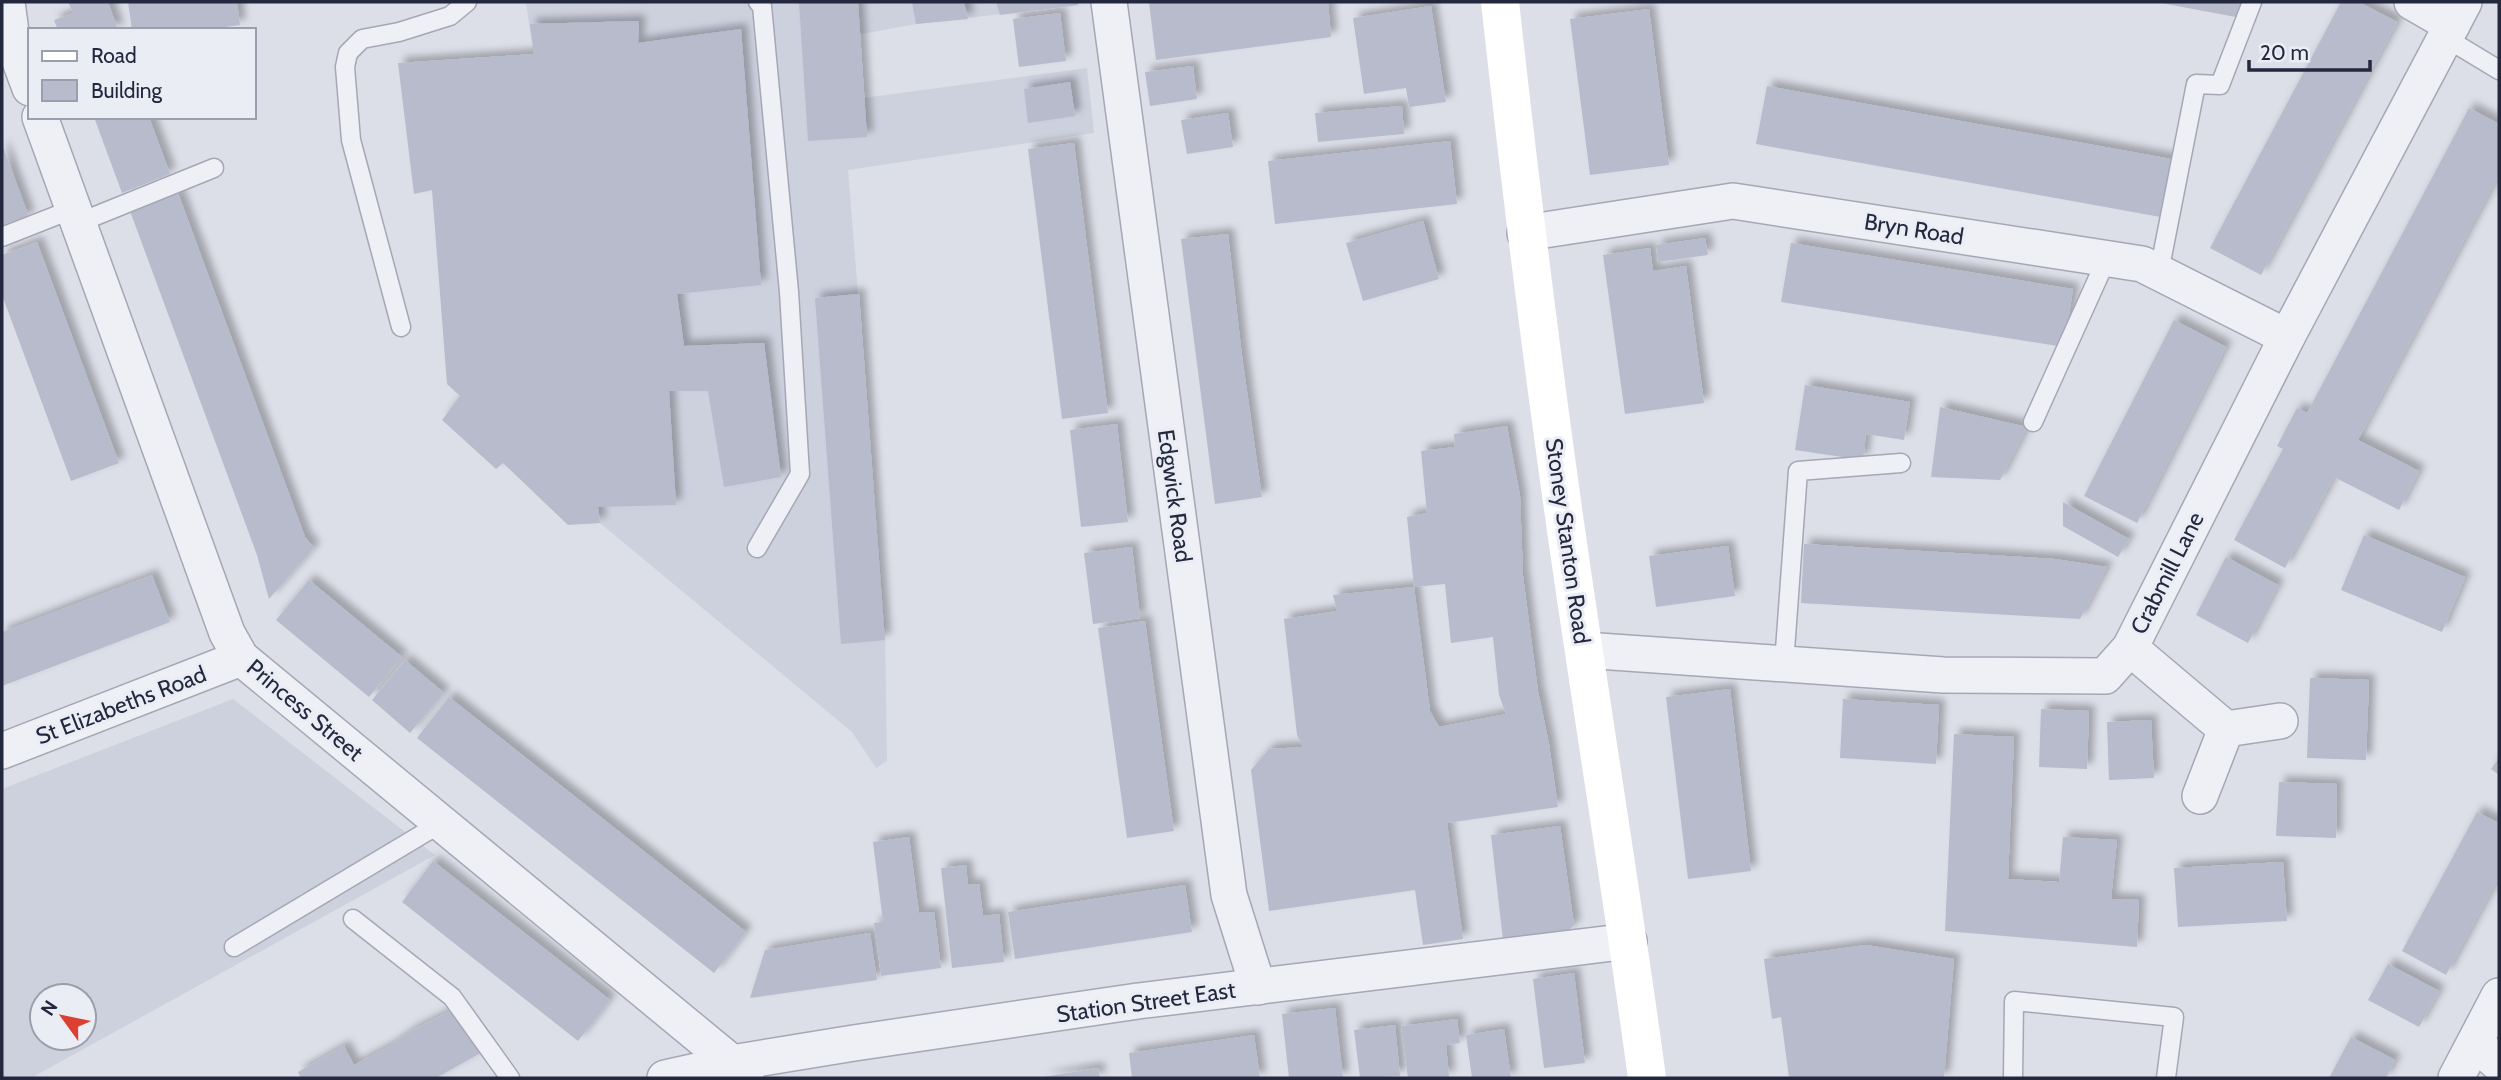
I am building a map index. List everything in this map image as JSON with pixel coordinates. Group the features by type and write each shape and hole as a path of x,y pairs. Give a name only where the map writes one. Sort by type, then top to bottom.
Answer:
{"main road":[{"name":"Stoney Stanton Road","path":"1500,2 1525,233 1647,1078"}],"street":[{"name":"Edgwick Road","path":"1109,2 1229,895 1258,987"},
{"path":"2412,2 2454,22"},
{"path":"6,12 12,40 28,83"},
{"name":"Crabmill Lane","path":"1584,650 1943,675 2105,676 2130,648 2287,337 2454,22"},
{"name":"Princess Street","path":"41,119 227,633 241,658 739,1071"},
{"name":"Bryn Road","path":"1525,233 1733,201 2141,264 2287,337"},
{"path":"2130,648 2227,729 2280,721"},
{"name":"St Elizabeths Road","path":"2,751 241,658"},
{"path":"2200,796 2227,729"},
{"name":"Station Street East","path":"665,1078 739,1071 1097,1007 1629,941"},
{"path":"2456,1078 2487,1054 2499,996"}],"lane":[{"path":"401,327 351,140 345,67 348,53 362,39 399,32 450,16 467,2"},
{"path":"757,548 800,474 789,292 762,6 758,2"},
{"path":"2159,272 2196,84 2220,85 2252,2"},
{"path":"2454,22 2499,70"},
{"path":"2,237 76,216 215,168"},
{"path":"2033,422 2107,258"},
{"path":"1784,664 1798,471 1901,463"},
{"path":"234,947 441,823"},
{"path":"353,919 452,997 510,1078"},
{"path":"2013,1078 2014,1001 2174,1017 2166,1078"}],"shaded area":[{"path":"526,2 1077,2 1078,5 916,24 840,38 848,100 1087,68 1094,133 848,170 885,629 887,761 876,768 852,732 600,523"},
{"path":"233,699 435,855 98,1041 98,982 28,982 28,1052 78,1052 31,1078 2,1078 2,789"}],"building":[{"path":"68,2 108,2 117,28 57,28 54,20 73,13"},
{"path":"128,2 237,2 240,25 217,28 132,28"},
{"path":"799,2 858,2 867,137 808,141"},
{"path":"912,2 964,2 968,19 916,24"},
{"path":"996,2 1077,2 1078,5 1000,15"},
{"path":"1149,2 1328,2 1331,37 1156,60"},
{"path":"2156,2 2244,2 2241,18"},
{"path":"2341,2 2359,2 2397,22 2261,275 2210,248"},
{"path":"1431,6 1446,102 1409,107 1406,88 1364,94 1353,18"},
{"path":"1649,9 1669,165 1590,175 1570,19"},
{"path":"1060,13 1066,61 1019,67 1013,19"},
{"path":"639,21 638,43 741,29 761,285 677,294 684,346 764,343 781,477 724,487 708,391 669,391 676,505 598,507 600,523 568,525 503,463 496,469 442,420 460,396 447,384 432,190 414,194 398,63 534,54 530,24"},
{"path":"1193,66 1197,99 1150,106 1145,72"},
{"path":"1070,82 1075,116 1028,123 1024,89"},
{"path":"1767,86 2177,160 2166,218 1756,144"},
{"path":"1402,106 1404,134 1318,142 1315,113"},
{"path":"2469,108 2499,124 2499,174 2358,440 2419,471 2399,510 2334,477 2285,568 2234,540 2283,449 2277,446 2297,408 2307,413"},
{"path":"1228,113 1233,147 1187,154 1181,120"},
{"path":"95,119 150,119 170,174 122,193"},
{"path":"1450,141 1457,204 1275,224 1268,161"},
{"path":"1074,143 1108,413 1062,419 1028,149"},
{"path":"2,144 29,217 2,227"},
{"path":"178,193 305,537 314,548 269,599 257,555 130,211"},
{"path":"1423,221 1439,279 1363,301 1346,243"},
{"path":"1228,234 1262,497 1215,504 1181,239"},
{"path":"1705,238 1708,255 1658,262 1656,245"},
{"path":"37,242 119,463 71,481 2,295 2,255"},
{"path":"1791,243 2073,289 2064,347 1781,302"},
{"path":"1650,248 1653,271 1686,266 1704,403 1625,414 1603,255"},
{"path":"859,294 885,640 841,644 815,298"},
{"path":"2174,320 2226,347 2137,523 2084,496"},
{"path":"1805,385 1910,402 1904,440 1866,434 1863,460 1795,450"},
{"path":"1940,407 2027,427 2000,480 1931,477"},
{"path":"1117,424 1128,522 1081,527 1070,430"},
{"path":"1507,426 1520,496 1523,576 1538,691 1558,807 1447,823 1463,939 1423,945 1415,890 1269,911 1251,770 1269,749 1303,747 1297,735 1284,619 1337,611 1333,595 1414,587 1407,517 1427,513 1421,451 1455,447 1454,434","holes":["1445,584 1451,643 1493,637 1499,695 1506,714 1439,727 1430,711 1414,587"]},
{"path":"2063,502 2129,539 2118,557 2063,526"},
{"path":"2364,535 2465,577 2442,632 2341,590"},
{"path":"1804,544 2055,559 2107,567 2080,619 1801,603"},
{"path":"1728,546 1735,596 1656,607 1649,556"},
{"path":"1132,547 1140,618 1093,624 1084,553"},
{"path":"2226,557 2278,585 2248,643 2196,615"},
{"path":"152,575 170,622 2,686 2,632"},
{"path":"309,580 402,657 369,697 276,620"},
{"path":"1145,621 1174,831 1127,838 1098,628"},
{"path":"405,660 444,693 410,733 372,700"},
{"path":"2310,678 2369,680 2366,760 2307,758"},
{"path":"1730,689 1751,871 1688,879 1666,697"},
{"path":"449,697 746,932 714,973 417,738"},
{"path":"1843,699 1939,705 1936,764 1840,758"},
{"path":"2041,709 2089,711 2087,769 2039,767"},
{"path":"2151,720 2154,778 2109,780 2107,722"},
{"path":"1954,734 2014,737 2008,879 2059,882 2063,837 2117,840 2111,899 2139,900 2137,947 1945,931"},
{"path":"2499,758 2499,775 2491,769"},
{"path":"2279,782 2337,784 2336,838 2276,836"},
{"path":"2477,812 2499,823 2499,876 2446,975 2402,951"},
{"path":"1560,826 1574,925 1568,931 1503,940 1491,835"},
{"path":"909,837 919,913 934,912 941,968 881,976 874,923 883,922 873,842"},
{"path":"433,861 610,1000 578,1041 402,902"},
{"path":"2283,862 2287,921 2178,927 2174,868"},
{"path":"966,865 968,885 979,884 983,916 999,914 1004,962 952,968 941,868"},
{"path":"1185,885 1192,932 1015,959 1008,912"},
{"path":"870,933 877,980 750,998 765,950"},
{"path":"1866,945 1954,959 1944,1078 1789,1078 1781,1017 1772,1019 1764,959"},
{"path":"2388,964 2439,991 2419,1027 2368,1000"},
{"path":"1574,973 1585,1063 1544,1068 1533,979"},
{"path":"1335,1008 1343,1078 1289,1078 1282,1014"},
{"path":"454,1009 484,1051 436,1078 301,1078 298,1072 344,1046 354,1065"},
{"path":"1457,1019 1460,1043 1446,1045 1449,1077 1408,1078 1401,1026"},
{"path":"1395,1025 1400,1076 1360,1078 1354,1030"},
{"path":"1504,1029 1511,1078 1472,1078 1466,1035"},
{"path":"1254,1035 1260,1078 1132,1078 1129,1053"},
{"path":"2351,1037 2395,1060 2386,1078 2329,1078"},
{"path":"1098,1068 1100,1078 1043,1078 1043,1077"}]}
